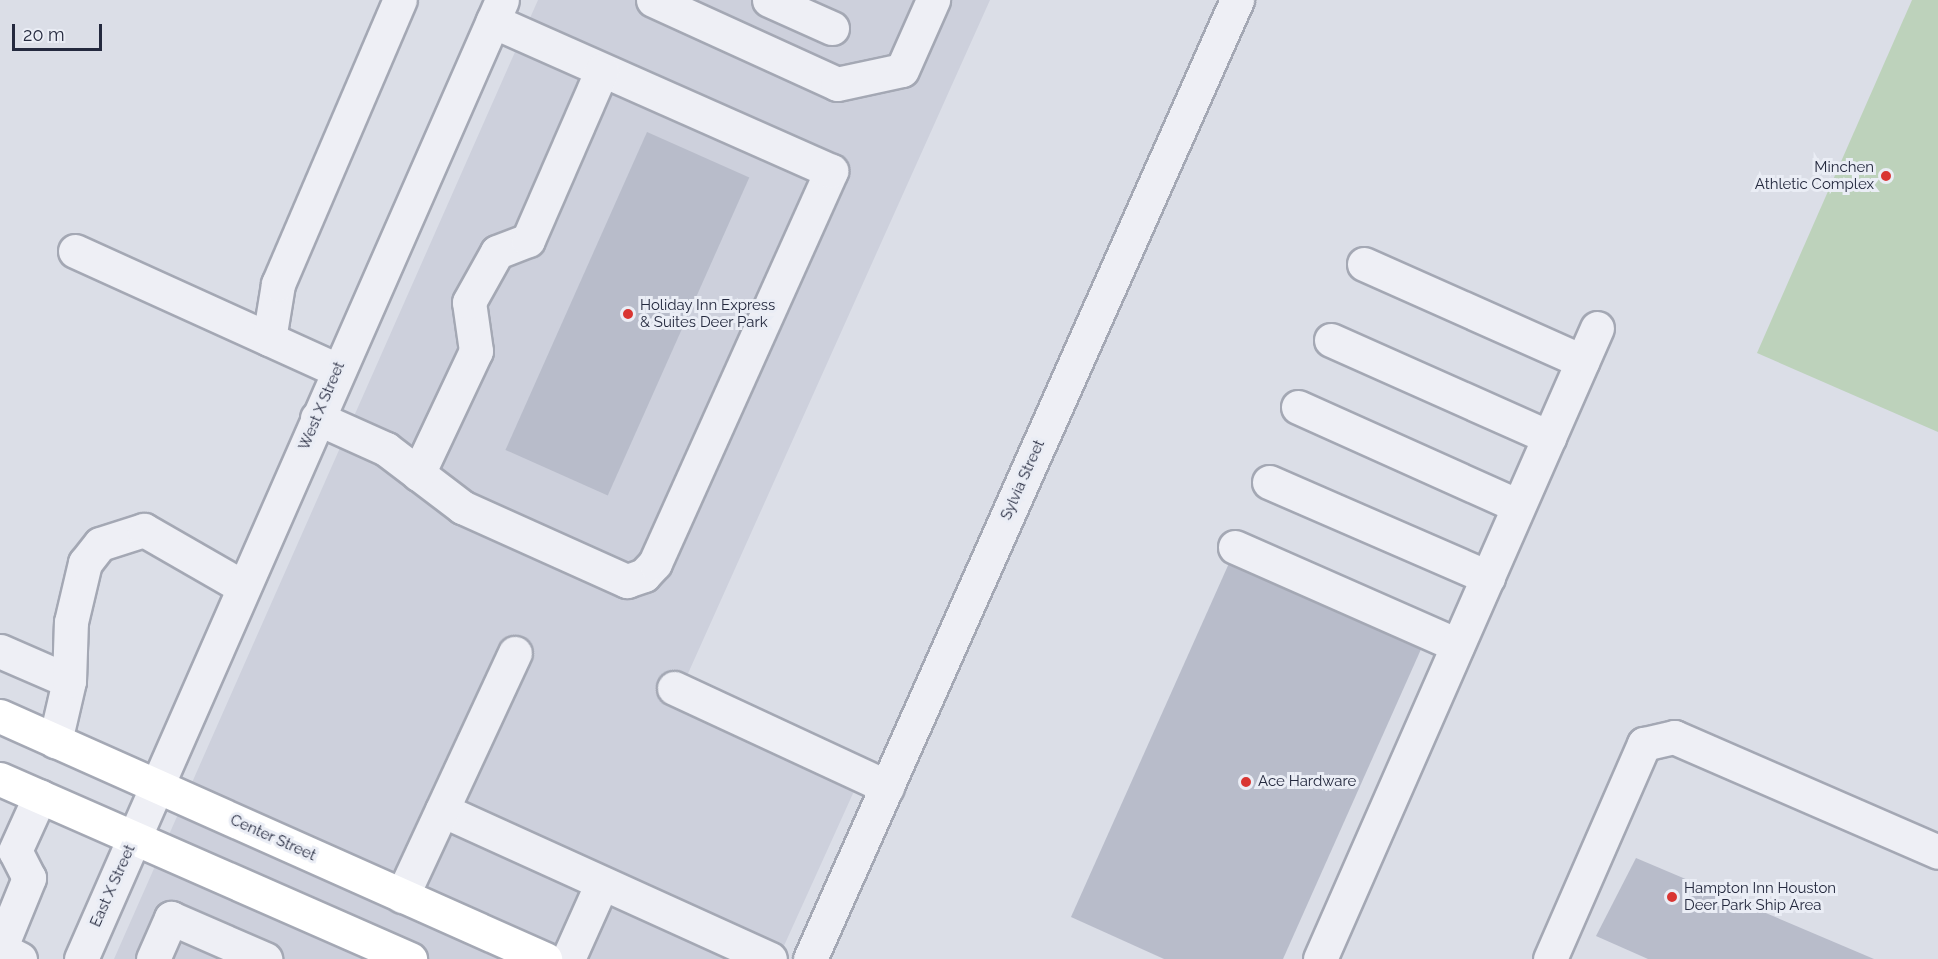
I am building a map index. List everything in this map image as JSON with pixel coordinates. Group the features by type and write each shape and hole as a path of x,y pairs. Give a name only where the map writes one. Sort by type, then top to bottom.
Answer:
{"main road":[{"name":"Center Street","path":"0,716 55,741 146,812 410,959"},
{"name":"Center Street","path":"0,779 40,795 146,812 402,896 545,959"}],"street":[{"path":"269,339 278,284 400,0"},
{"path":"653,0 837,84 902,70 933,0"},
{"path":"768,0 832,28"},
{"name":"Sylvia Street","path":"810,959 1237,0"},
{"path":"317,418 386,449 462,507 627,581 644,574 655,563 831,171 602,70 498,11"},
{"name":"West X Street","path":"146,812 337,370 498,11"},
{"path":"418,474 476,351 469,302 497,252 528,240 602,70"},
{"path":"75,250 337,370"},
{"path":"1364,264 1582,361"},
{"path":"1320,959 1597,328"},
{"path":"1331,340 1549,437"},
{"path":"1298,407 1518,506"},
{"path":"1269,482 1488,577"},
{"path":"55,741 69,681 71,622 85,563 100,544 144,530 243,587"},
{"path":"1235,547 1457,645"},
{"path":"0,651 69,681"},
{"path":"402,896 515,653"},
{"path":"674,688 886,787"},
{"path":"1550,959 1644,744 1674,737 1938,852"},
{"path":"20,959 0,949 29,878 15,851 40,795"},
{"path":"442,810 770,959"},
{"name":"East X Street","path":"81,959 146,812"},
{"path":"568,959 602,883"},
{"path":"153,959 171,918 265,959"}],"shaded area":[{"path":"538,0 990,0 673,707 855,789 778,959 114,959"}],"green space":[{"name":"Minchen Athletic Complex","path":"1912,0 1938,0 1938,432 1757,353"}],"building":[{"name":"Holiday Inn Express & Suites Deer Park","path":"647,132 749,178 608,495 505,450"},
{"name":"Ace Hardware","path":"1230,561 1422,647 1283,959 1164,959 1071,917"},
{"name":"Hampton Inn Houston Deer Park Ship Area","path":"1636,858 1874,959 1648,959 1596,936"}],"place":[{"name":"Minchen Athletic Complex","path":"1886,176"},
{"name":"Holiday Inn Express & Suites Deer Park","path":"628,314"},
{"name":"Ace Hardware","path":"1246,782"},
{"name":"Hampton Inn Houston Deer Park Ship Area","path":"1672,897"}]}
